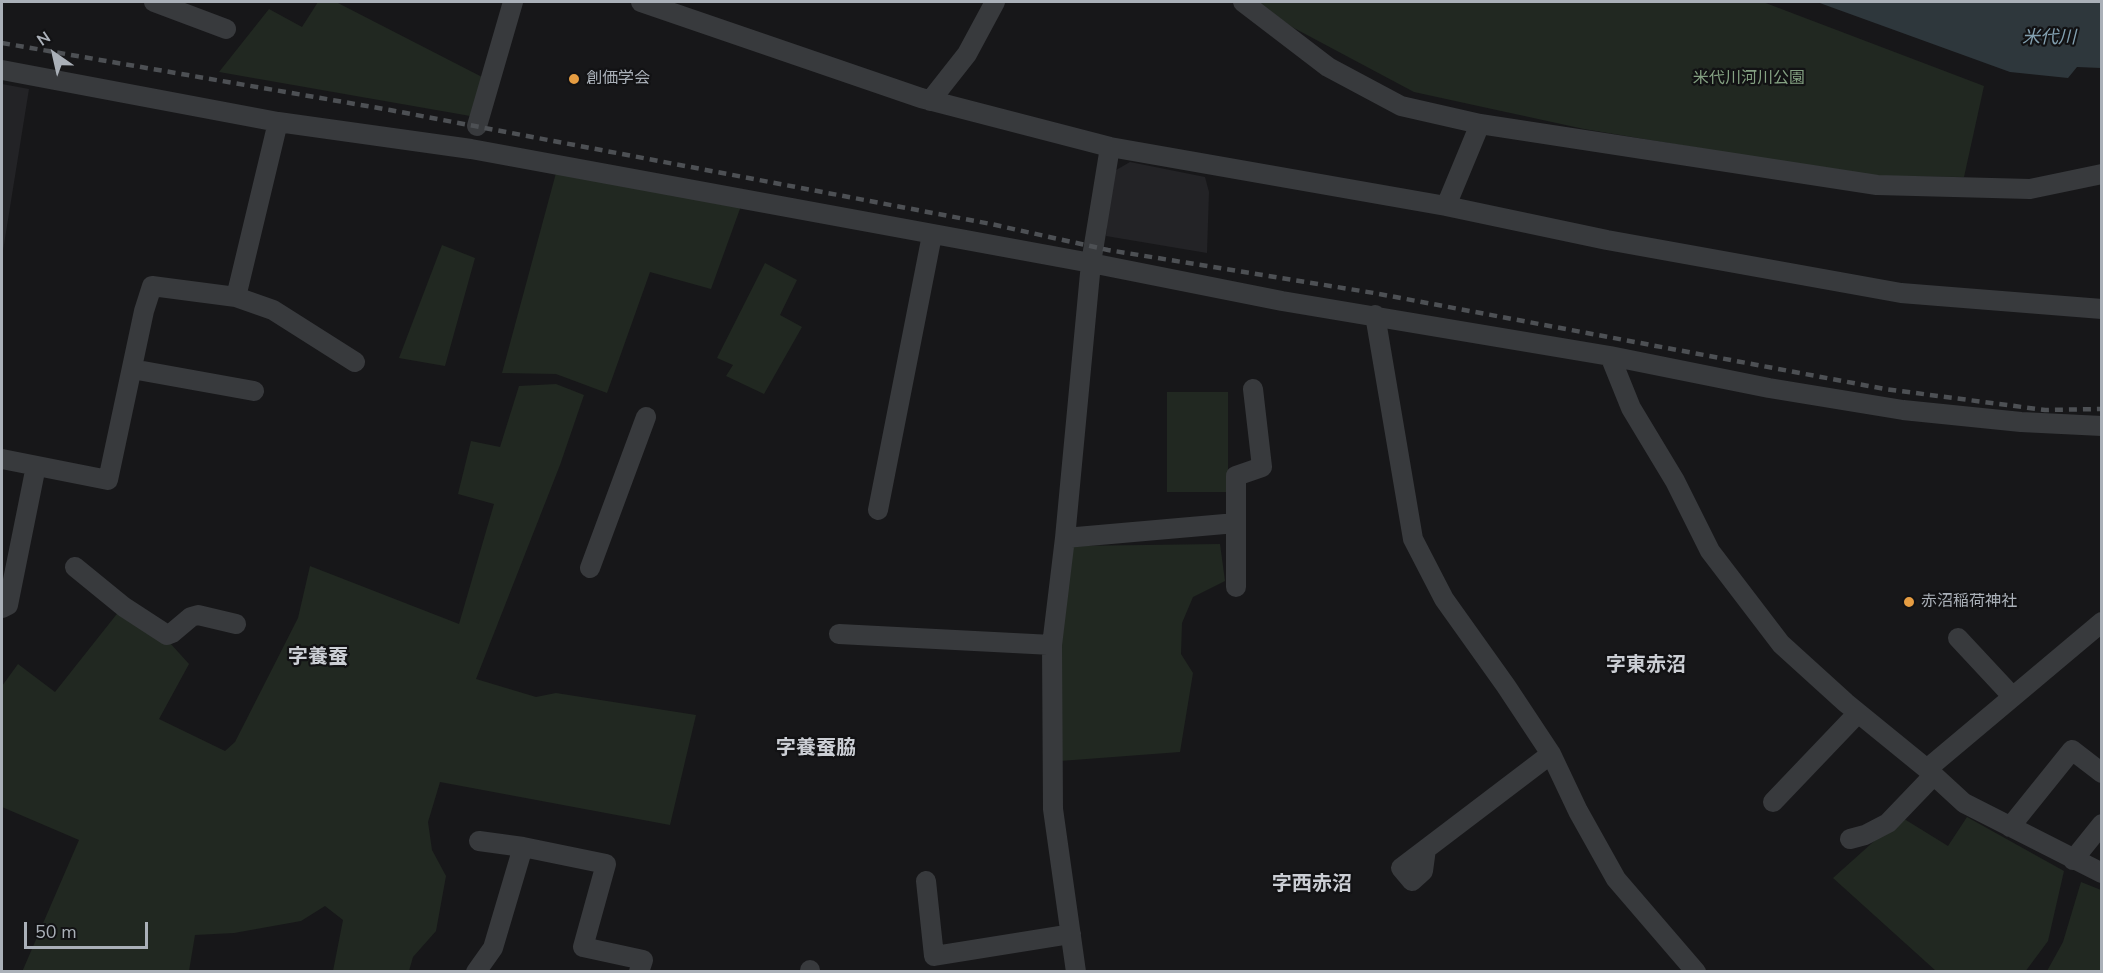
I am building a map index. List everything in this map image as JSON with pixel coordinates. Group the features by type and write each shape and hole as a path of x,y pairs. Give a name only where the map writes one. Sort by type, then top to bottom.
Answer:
{"street":[{"path":"154,2 226,29"},
{"path":"477,126 513,2"},
{"path":"641,2 930,100 1110,147 1446,207 1607,240 1900,293 2102,309"},
{"path":"930,100 967,54 995,2"},
{"path":"1243,2 1328,67 1401,106 1480,124 1877,184 2030,189 2102,174"},
{"path":"2,70 278,122 471,149 1090,263 1282,301 1610,356 1736,382 1903,410 2020,422 2102,426"},
{"path":"236,297 278,122"},
{"path":"1446,207 1480,124"},
{"path":"1076,972 1053,809 1052,645 1065,538 1090,263 1110,147"},
{"path":"878,510 932,235"},
{"path":"2,459 108,480 144,311 152,286 236,297 273,310 355,362"},
{"path":"1375,315 1413,539 1444,600 1506,686 1551,754 1578,811 1616,879 1696,972"},
{"path":"1610,356 1631,408 1675,481 1710,551 1781,645 1858,713 1931,772 1964,803 2102,873"},
{"path":"132,369 254,391"},
{"path":"1236,587 1236,476 1262,467 1253,389"},
{"path":"590,568 646,417"},
{"path":"2,608 8,605 36,466"},
{"path":"1065,538 1236,523"},
{"path":"75,567 124,607 167,635 191,617 198,615 236,624"},
{"path":"1850,839 1865,836 1888,823 1931,772 2013,697 2102,622"},
{"path":"839,634 1052,645"},
{"path":"1958,638 2013,697"},
{"path":"1773,802 1858,713"},
{"path":"2010,827 2072,750 2102,773"},
{"path":"1426,849 1551,754"},
{"path":"2073,860 2102,824"},
{"path":"479,841 523,847 606,864 583,947 643,960 639,972"},
{"path":"476,972 493,948 523,847"},
{"path":"926,881 934,956 1071,934"}],"shaded area":[{"path":"2,84 29,89 2,257"},
{"path":"1130,162 1205,177 1209,192 1207,253 1106,236 1111,173"}],"green space":[{"path":"318,2 336,2 484,78 476,117 219,72 269,9 302,27"},
{"name":"米代川河川公園","path":"1257,2 1763,2 1984,86 1964,177 1867,176 1584,129 1414,92 1292,27"},
{"path":"556,173 741,206 711,289 650,272 607,393 556,374 502,373"},
{"path":"442,245 475,258 445,366 399,358"},
{"path":"765,263 797,280 780,315 802,327 764,394 726,376 733,365 717,358"},
{"path":"556,384 584,395 560,465 476,679 536,697 556,693 696,715 670,825 440,782 428,822 432,850 446,876 436,931 413,957 409,971 333,971 343,920 325,906 301,921 234,933 195,935 189,971 22,972 79,840 2,807 2,686 18,664 55,692 120,610 170,643 189,664 159,719 225,751 235,742 298,618 310,566 459,624 494,504 458,494 471,441 500,447 519,386"},
{"path":"1167,392 1228,392 1228,492 1167,492"},
{"path":"1220,544 1225,581 1193,597 1182,623 1181,654 1193,673 1180,752 1060,761 1057,645 1070,546"},
{"path":"1901,817 1948,846 1967,817 2064,871 2048,941 2025,972 1936,971 1833,878"},
{"path":"2081,882 2101,890 2101,971 2047,971 2063,942"}],"water":[{"name":"米代川","path":"1817,2 2101,2 2101,68 2077,67 2068,78 2010,72"}],"railway":[{"path":"2,43 390,110 991,224 1108,250 1374,293 1885,389 2045,410 2102,409"}],"place":[{"name":"創価学会","path":"574,79"},
{"name":"赤沼稲荷神社","path":"1909,602"}],"district":[{"name":"字養蚕","path":"318,658"},
{"name":"字東赤沼","path":"1646,666"},
{"name":"字養蚕脇","path":"816,749"},
{"name":"字西赤沼","path":"1312,885"}]}
